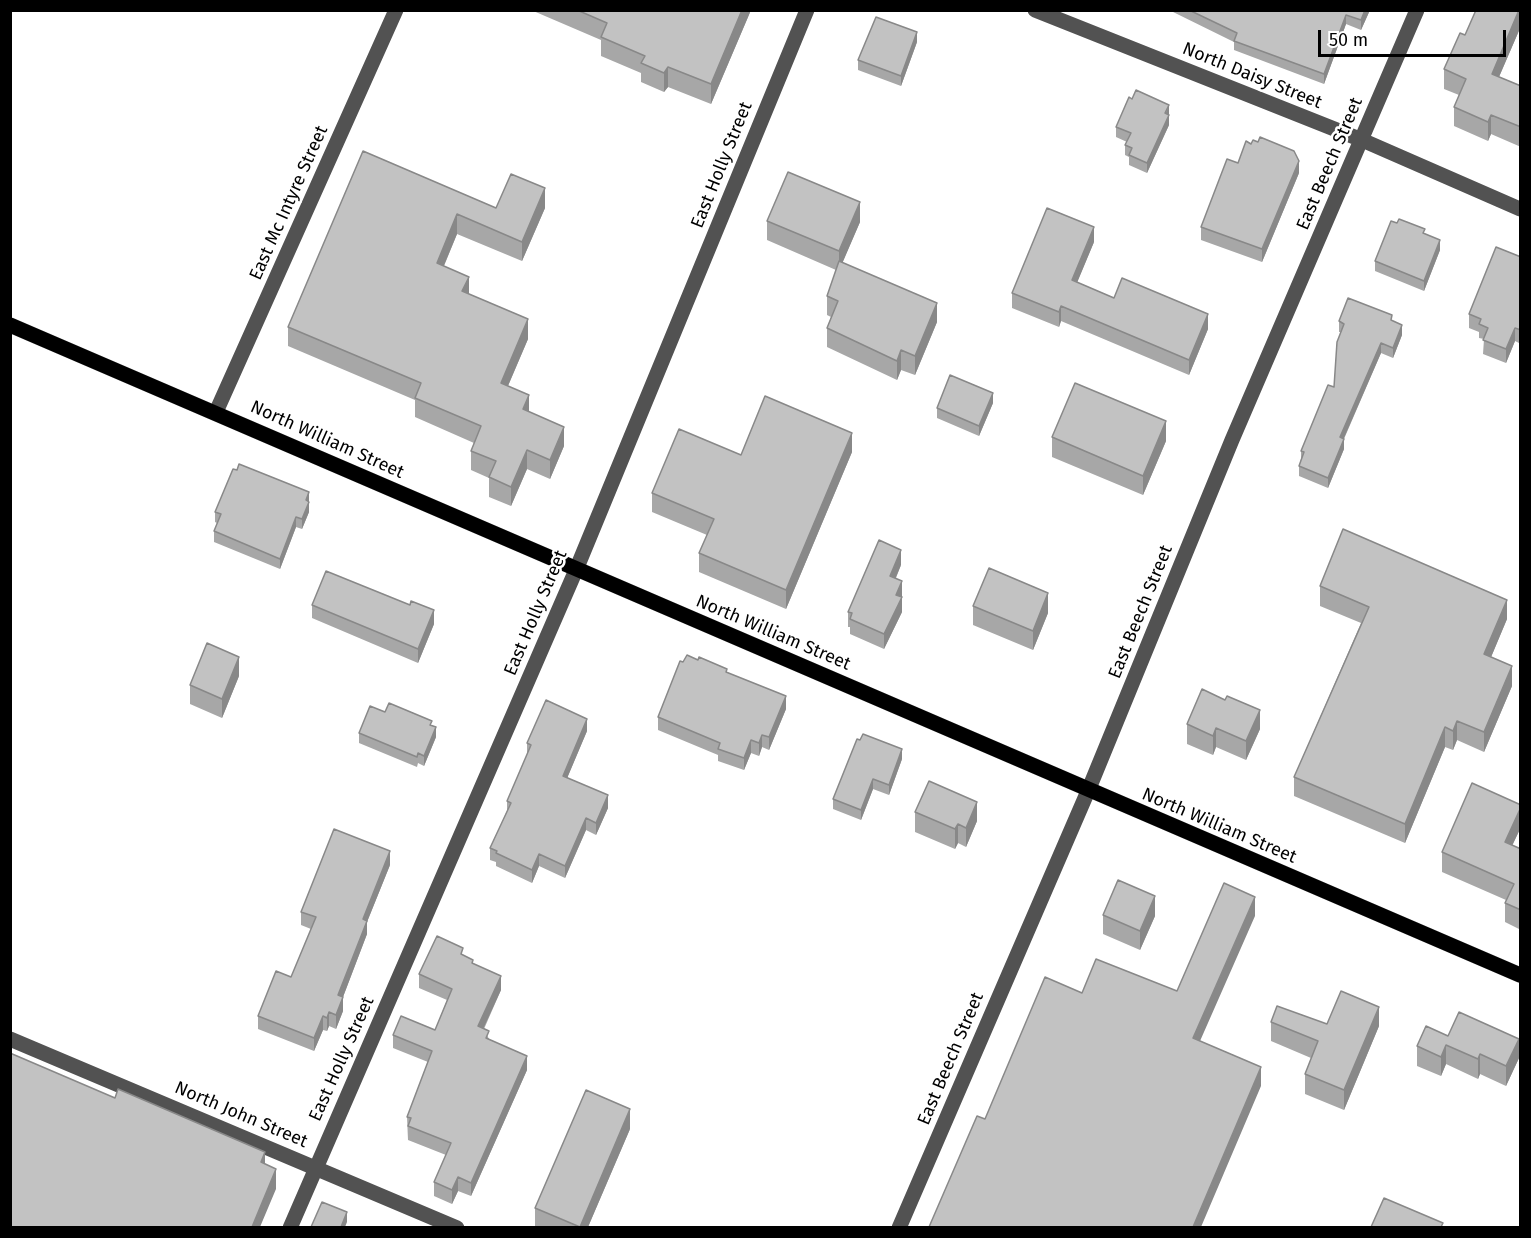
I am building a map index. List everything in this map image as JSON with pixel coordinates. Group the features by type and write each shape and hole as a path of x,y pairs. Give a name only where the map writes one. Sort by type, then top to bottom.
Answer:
{"main road":[{"name":"North William Street","path":"10,325 216,412 1088,791 1521,975"}],"street":[{"name":"East Mc Intyre Street","path":"216,412 396,10"},
{"name":"East Holly Street","path":"290,1227 576,570 807,10"},
{"name":"North Daisy Street","path":"1035,10 1362,140 1521,208"},
{"name":"East Beech Street","path":"899,1227 1088,791 1232,440 1417,10"},
{"name":"North John Street","path":"10,1039 457,1227"}],"building":[{"path":"577,10 742,10 711,84 668,67 664,73 641,63 645,56 601,37 607,23"},
{"path":"1189,10 1365,10 1361,20 1346,15 1324,74 1234,41 1237,33"},
{"path":"1476,10 1519,10 1492,74 1521,86 1521,127 1491,115 1488,122 1454,107 1466,79 1444,69 1460,33 1465,35"},
{"path":"876,17 917,32 901,76 858,60"},
{"path":"1136,90 1169,105 1165,113 1169,115 1147,163 1129,155 1132,148 1125,145 1131,133 1116,127 1129,97 1132,99"},
{"path":"1260,137 1294,151 1299,161 1262,249 1201,227 1227,159 1238,163 1246,141 1251,144 1253,140 1258,142"},
{"path":"363,151 496,208 511,174 545,188 522,242 457,214 437,263 469,277 462,291 528,319 501,383 529,395 523,409 564,427 550,460 527,450 511,487 489,477 496,461 471,451 481,426 415,398 421,383 288,327"},
{"path":"788,172 860,202 839,251 767,221"},
{"path":"1047,208 1094,227 1072,280 1114,298 1122,278 1208,314 1189,360 1061,306 1059,312 1012,293"},
{"path":"1399,219 1425,229 1423,233 1440,240 1424,281 1375,261 1391,221 1397,223"},
{"path":"1496,247 1521,257 1521,330 1515,328 1506,349 1483,340 1488,328 1479,324 1481,319 1469,314"},
{"path":"839,261 937,303 915,356 901,350 897,361 827,328 838,301 827,296"},
{"path":"1348,298 1392,315 1391,320 1402,325 1393,348 1381,343 1340,437 1344,439 1328,478 1299,466 1304,452 1301,451 1328,385 1334,387 1337,342 1344,324 1339,321"},
{"path":"950,375 993,393 979,426 937,408"},
{"path":"1075,383 1166,421 1143,476 1052,437"},
{"path":"765,396 852,433 786,590 699,553 714,519 652,493 679,429 741,455"},
{"path":"239,464 309,492 306,500 309,502 302,519 296,517 280,559 214,531 221,514 215,512 233,469 237,470"},
{"path":"1343,529 1507,600 1484,654 1512,666 1484,732 1457,721 1453,731 1445,727 1405,824 1294,777 1369,607 1320,586"},
{"path":"879,540 901,550 890,576 902,581 896,595 902,597 884,634 850,619 852,613 848,612"},
{"path":"989,568 1048,593 1033,631 973,606"},
{"path":"326,571 410,605 411,601 434,610 418,649 312,605"},
{"path":"207,643 239,657 222,699 190,685"},
{"path":"687,655 698,660 699,657 727,669 726,672 786,696 769,737 762,735 759,743 751,740 744,758 718,749 720,743 658,717 680,661 683,662"},
{"path":"1202,689 1225,700 1227,696 1260,710 1246,741 1216,728 1213,736 1187,724"},
{"path":"546,700 587,719 563,776 608,795 596,823 586,818 565,866 539,854 532,870 490,848 511,803 507,801 531,745 527,743"},
{"path":"389,703 432,721 430,725 436,727 424,756 418,753 417,757 359,733 370,706 385,712"},
{"path":"863,734 902,749 889,785 873,779 861,810 833,799 857,739 860,740"},
{"path":"929,781 977,802 966,828 958,824 955,829 915,812"},
{"path":"1472,783 1521,805 1505,842 1521,849 1521,910 1505,903 1514,884 1442,852"},
{"path":"334,829 390,851 363,919 367,921 338,995 343,997 336,1015 329,1012 327,1018 323,1016 314,1038 258,1016 276,971 291,977 316,917 301,912"},
{"path":"1118,880 1155,896 1140,931 1103,915"},
{"path":"1224,883 1255,897 1193,1038 1261,1067 1193,1227 929,1227 977,1116 985,1119 1045,977 1082,993 1096,959 1177,991"},
{"path":"437,936 463,948 461,954 473,960 472,963 501,976 478,1026 489,1031 486,1038 527,1056 471,1183 458,1177 452,1190 434,1182 451,1143 408,1126 411,1118 407,1117 432,1051 393,1035 401,1016 435,1030 452,989 419,974"},
{"path":"1341,991 1379,1007 1344,1090 1305,1074 1318,1041 1271,1022 1277,1006 1327,1024"},
{"path":"1459,1012 1519,1039 1506,1066 1480,1054 1478,1059 1446,1045 1441,1057 1417,1046 1426,1026 1448,1036"},
{"path":"10,1053 115,1098 118,1089 265,1152 261,1162 276,1169 252,1227 10,1227"},
{"path":"586,1090 630,1109 580,1227 535,1208"},
{"path":"1384,1198 1443,1223 1441,1227 1371,1227"},
{"path":"322,1202 347,1212 341,1227 311,1227"}]}
